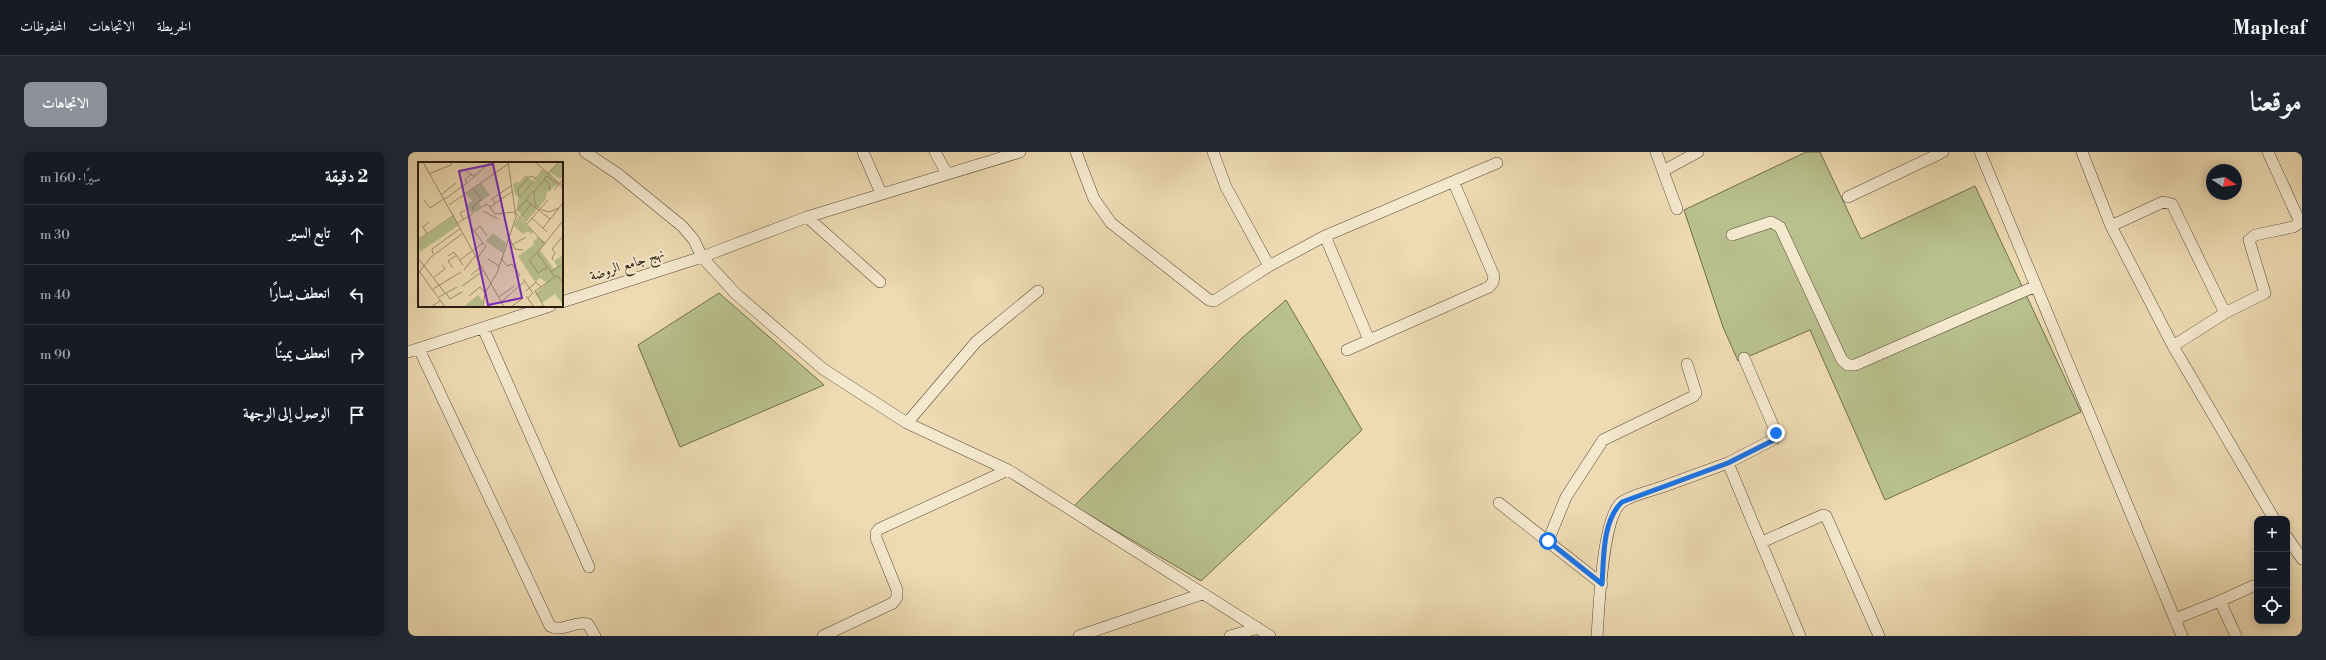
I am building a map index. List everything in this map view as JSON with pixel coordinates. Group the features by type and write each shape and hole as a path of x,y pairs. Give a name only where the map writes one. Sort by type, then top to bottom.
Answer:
{"street":[{"path":"584,152 618,174 682,226 694,240 702,257 736,294 822,369 907,423 1008,470 1270,636"},
{"path":"863,152 881,193"},
{"path":"935,152 946,174"},
{"name":"نهج جامع الروضة","path":"563,302 702,257 807,217 881,193 1020,152"},
{"path":"1076,152 1094,199 1111,223 1210,300 1218,299 1269,266 1325,236 1454,183 1497,163"},
{"path":"1213,152 1226,187 1269,266"},
{"path":"1656,152 1677,209"},
{"path":"1663,171 1698,152"},
{"path":"1848,197 1943,152"},
{"path":"1980,152 2182,636"},
{"path":"2082,152 2111,226 2173,346 2272,516"},
{"path":"2173,346 2226,314 2265,293 2249,240 2251,237 2298,224 2297,214 2268,152"},
{"path":"1346,350 1489,287 1493,282 1494,276 1454,183"},
{"path":"2111,226 2163,202 2172,204 2226,314"},
{"path":"807,217 880,282"},
{"path":"1732,235 1771,222 1780,227 1842,360 1848,365 1855,365 2036,286"},
{"path":"1325,236 1369,340"},
{"path":"907,423 976,342 1038,291"},
{"path":"408,352 547,307"},
{"path":"484,328 589,567"},
{"path":"419,349 550,626 559,629 584,622 588,624 595,636"},
{"path":"1597,636 1608,528 1614,512 1622,502 1728,463 1774,440 1775,430 1744,358"},
{"path":"1548,541 1566,497 1603,440 1609,435 1691,399 1694,396 1696,393 1686,364"},
{"path":"1728,463 1800,636"},
{"path":"823,636 893,604 897,597 897,590 876,538 879,529 1008,470"},
{"path":"1499,503 1602,584"},
{"path":"1762,542 1823,515 1826,516 1879,636"},
{"path":"2290,541 2302,559"},
{"path":"2175,619 2252,586"},
{"path":"1079,636 1202,594"},
{"path":"2220,601 2236,636"},
{"path":"1230,636 1258,628"}],"green space":[{"path":"1806,152 1820,152 1861,239 1975,186 2081,412 1885,500 1810,330 1738,361 1723,327 1684,210"},
{"path":"719,293 824,385 680,447 638,345"},
{"path":"1286,300 1362,430 1201,581 1074,506 1242,338"}],"route":[{"path":"1548,541 1602,584 1608,528 1614,512 1622,502 1637,495 1735,460 1774,440 1776,433"}]}
